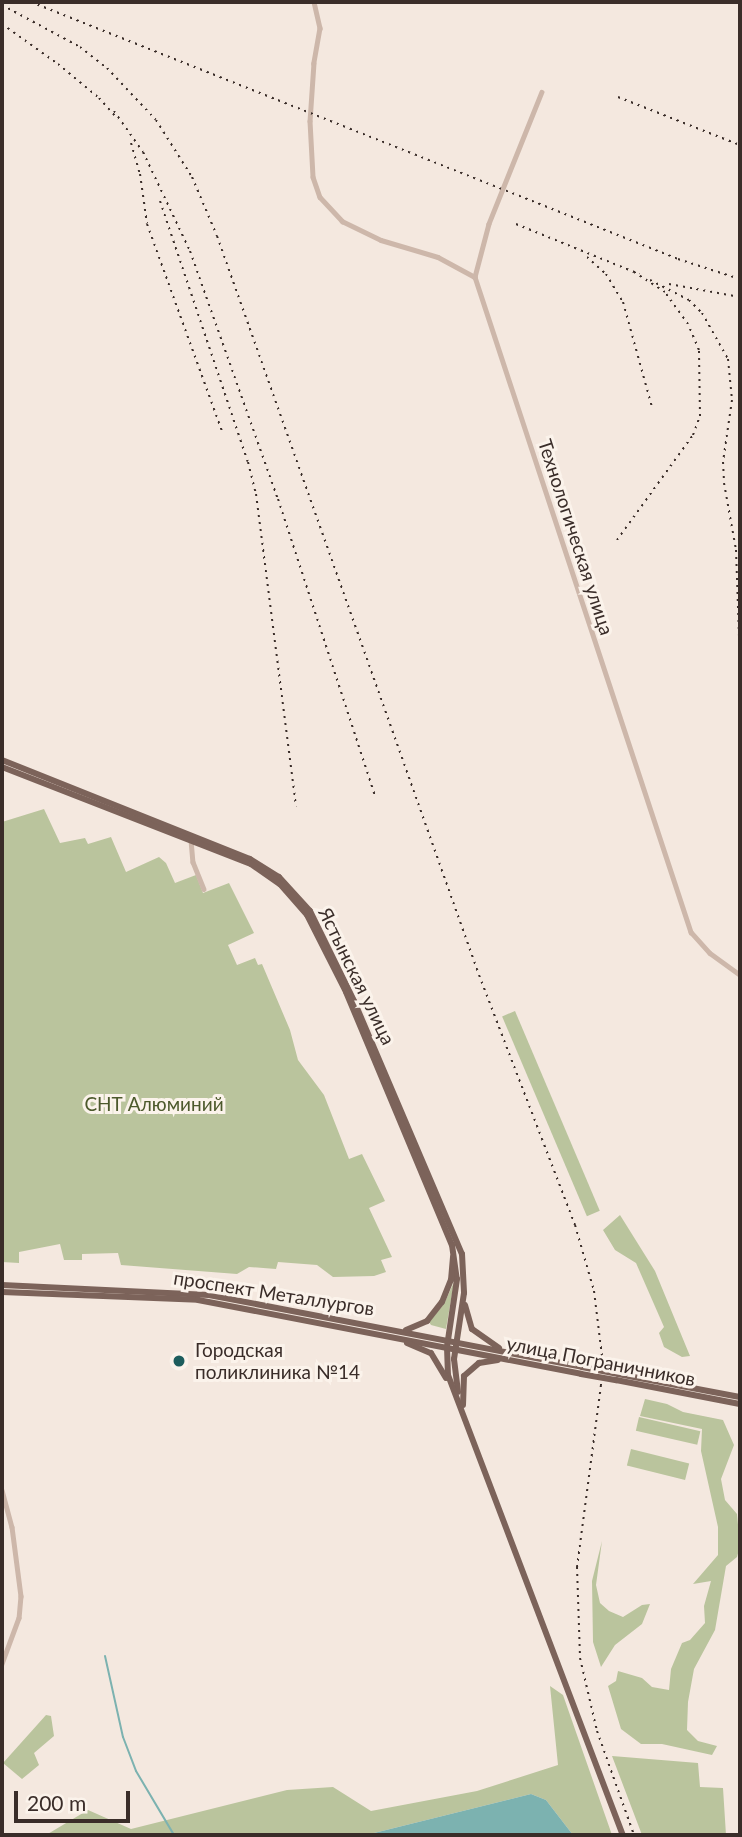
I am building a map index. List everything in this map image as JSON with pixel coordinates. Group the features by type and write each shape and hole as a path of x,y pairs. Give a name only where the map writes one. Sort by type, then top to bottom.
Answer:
{"main road":[{"name":"Ястынская улица","path":"2,760 250,859 279,877 299,898 334,956 458,1240 465,1268 464,1293 452,1344"},
{"name":"Ястынская улица","path":"2,767 261,870 280,884 307,915 346,992 452,1245 457,1279 452,1344"},
{"path":"398,1334 419,1326 442,1302 451,1280 452,1245"},
{"name":"проспект Металлургов","path":"2,1285 209,1295 398,1334"},
{"name":"проспект Металлургов","path":"2,1293 198,1300 452,1344"},
{"path":"464,1293 465,1311 472,1329 486,1342 510,1353"},
{"path":"398,1334 435,1357 463,1411 623,1835"},
{"path":"452,1344 454,1372 463,1411"},
{"name":"улица Пограничников","path":"452,1344 510,1353 582,1371"},
{"name":"улица Пограничников","path":"452,1344 504,1359 740,1396"},
{"path":"463,1411 462,1386 471,1367 504,1359"},
{"name":"улица Пограничников","path":"617,1377 740,1404"}],"street":[{"path":"314,2 320,28 314,63 310,121 313,177 320,197 342,221 381,240 438,257 475,277 489,224 542,92"},
{"name":"Технологическая улица","path":"475,277 691,932 710,953 740,975"},
{"path":"191,840 193,862 204,890"},
{"path":"2,1490 12,1527 21,1597 19,1618 2,1664"}],"green space":[{"name":"СНТ Алюминий","path":"44,809 60,843 85,838 88,844 111,837 126,872 159,857 166,863 175,883 196,875 203,893 229,883 254,933 228,945 237,965 255,958 258,965 262,964 290,1030 298,1060 324,1095 349,1159 362,1154 385,1201 369,1208 392,1257 381,1260 386,1272 374,1276 333,1277 317,1265 278,1262 276,1269 249,1267 237,1274 121,1265 118,1253 82,1254 82,1260 64,1260 60,1244 19,1252 19,1263 2,1262 2,822"},
{"path":"515,1011 600,1211 587,1216 502,1016"},
{"path":"620,1215 655,1271 690,1356 682,1357 664,1347 659,1333 664,1327 636,1263 615,1250 603,1230"},
{"path":"454,1282 446,1329 431,1325 429,1322 444,1304"},
{"path":"645,1399 667,1404 683,1412 723,1420 734,1445 721,1479 725,1500 737,1514 740,1546 737,1557 726,1566 715,1630 694,1669 688,1702 687,1730 698,1741 717,1746 712,1755 662,1744 641,1744 621,1729 608,1686 616,1681 618,1671 642,1678 652,1687 669,1690 671,1669 682,1643 690,1640 705,1623 704,1606 711,1581 693,1584 718,1555 718,1527 701,1451 702,1429 640,1416"},
{"path":"639,1417 700,1431 697,1445 636,1431"},
{"path":"631,1449 689,1464 685,1480 627,1465"},
{"path":"602,1541 596,1585 600,1603 609,1611 623,1617 642,1605 650,1604 642,1624 615,1645 601,1667 593,1642 592,1581"},
{"path":"550,1686 563,1695 612,1835 573,1835 546,1800 531,1794 366,1835 46,1835 88,1810 131,1829 287,1790 333,1787 371,1811 477,1791 558,1765"},
{"path":"46,1715 51,1716 54,1736 34,1753 39,1765 22,1779 3,1763"},
{"path":"612,1756 698,1763 700,1787 723,1788 726,1835 642,1835"}],"water":[{"path":"531,1794 546,1800 573,1835 366,1835"}],"waterway":[{"path":"105,1656 123,1737 136,1771 174,1835"}],"railway":[{"path":"31,2 678,259 740,279"},
{"path":"2,5 80,47 107,68 156,120 192,177 217,236 479,975 575,1225 594,1291 602,1356 601,1385 577,1567 580,1658 597,1731 634,1835"},
{"path":"2,24 58,64 99,98 118,119"},
{"path":"618,97 740,145"},
{"path":"114,111 143,152 190,251 278,499 375,795"},
{"path":"131,143 140,174 147,224 222,431"},
{"path":"160,201 248,462 256,494 296,806"},
{"path":"516,224 639,274"},
{"path":"587,257 606,274 623,302 652,407"},
{"path":"617,540 693,435 700,416 699,350 688,324 665,292 633,271"},
{"path":"650,280 689,300 702,313 728,359 732,400 723,462 736,550 739,637"},
{"path":"669,284 740,297"}],"place":[{"name":"Городская поликлиника №14","path":"179,1361"}]}
